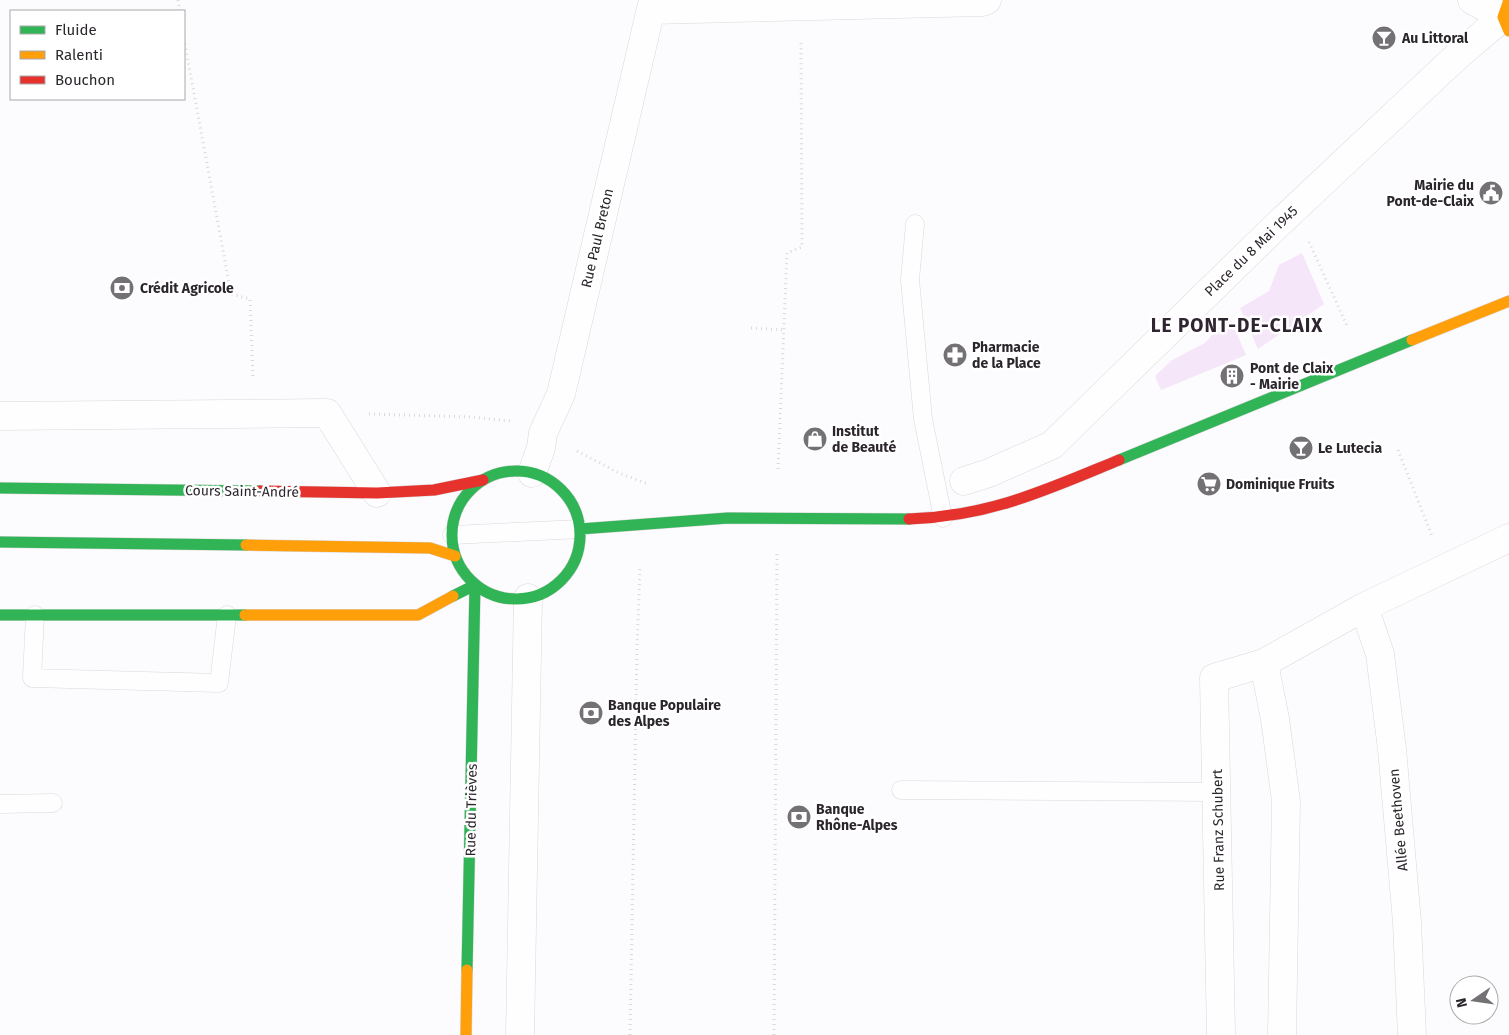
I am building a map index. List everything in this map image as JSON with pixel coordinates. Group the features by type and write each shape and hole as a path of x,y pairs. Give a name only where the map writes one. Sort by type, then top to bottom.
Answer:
{"main road":[{"path":"580,529 618,524 722,518 943,518 977,513 1019,501 1509,301"},
{"name":"Cours Saint-André","path":"0,488 377,493 434,490 483,480 506,472 532,473"},
{"path":"483,480 466,495 456,514 452,535 455,556 463,572 475,585 491,595 510,599 528,598 550,590 568,574 578,553 580,529 575,510 565,493 550,480 532,473"},
{"path":"0,542 430,548 455,556"},
{"path":"0,615 418,615 475,585"},
{"name":"Rue du Trièves","path":"466,1035 475,585"}],"street":[{"path":"652,5 801,6 987,0"},
{"path":"1472,0 1507,16"},
{"name":"Rue Paul Breton","path":"532,473 541,448 543,433 561,394 652,5"},
{"name":"Place du 8 Mai 1945","path":"964,481 989,473 1052,445 1294,209 1461,52 1507,16"},
{"path":"0,416 327,413 377,493"},
{"name":"Rue Franz Schubert","path":"1222,1035 1214,678 1264,663 1364,607 1509,538"},
{"path":"520,1035 528,598"},
{"name":"Allée Beethoven","path":"1364,607 1380,654 1392,749 1408,922 1412,1035"},
{"path":"1264,663 1275,719 1286,801 1282,1035"}],"lane":[{"path":"915,224 910,280 923,419 943,518"},
{"path":"452,535 580,529"},
{"path":"35,615 32,678 219,683 227,615"},
{"path":"901,790 1218,792"},
{"path":"0,804 53,803"}],"path":[{"path":"778,469 787,253 802,247 801,6"},
{"path":"185,44 231,294 250,299 253,382"},
{"path":"1294,209 1350,331"},
{"path":"751,328 783,330"},
{"path":"327,413 471,417 515,422 543,433 645,484"},
{"path":"1398,450 1445,570"},
{"path":"774,1035 777,547"},
{"path":"630,1035 640,568"}],"shaded area":[{"path":"1302,253 1324,304 1258,349 1240,308 1269,291 1279,265"},
{"path":"1229,316 1246,355 1161,390 1155,376 1172,360 1205,343"}],"traffic: fast":[{"path":"1119,460 1412,340"},
{"path":"516,471 540,476 561,490 575,511 580,535 575,559 561,580 540,594 516,599 492,594 471,580 457,559 452,535 457,511 471,490 492,476 516,471"},
{"path":"0,488 260,491"},
{"path":"580,529 728,518 909,519"},
{"path":"0,542 246,545"},
{"path":"453,596 475,585 467,970"},
{"path":"0,615 245,615"}],"traffic: slow":[{"path":"1509,0 1503,17 1509,31"},
{"path":"1412,340 1509,301"},
{"path":"246,545 430,548 455,556"},
{"path":"245,615 418,615 453,596"},
{"path":"466,1035 467,970"}],"traffic: jam":[{"path":"909,519 966,513 1017,500 1119,460"},
{"path":"260,491 377,493 434,490 483,480"}],"place":[{"name":"Au Littoral","path":"1384,38"},
{"name":"Mairie du Pont-de-Claix","path":"1491,193"},
{"name":"Crédit Agricole","path":"122,288"},
{"name":"Pharmacie de la Place","path":"955,355"},
{"name":"Pont de Claix - Mairie","path":"1232,376"},
{"name":"Institut de Beauté","path":"815,439"},
{"name":"Le Lutecia","path":"1301,448"},
{"name":"Dominique Fruits","path":"1209,484"},
{"name":"Banque Populaire des Alpes","path":"591,713"},
{"name":"Banque Rhône-Alpes","path":"799,817"}],"district":[{"name":"LE PONT-DE-CLAIX","path":"1237,325"}]}
